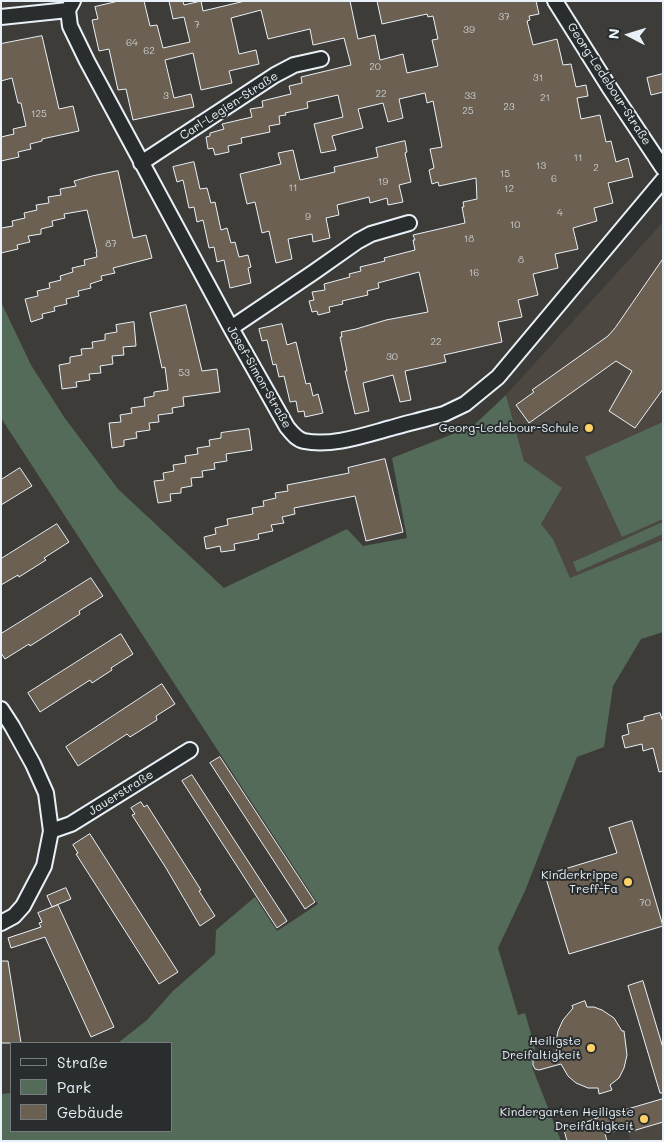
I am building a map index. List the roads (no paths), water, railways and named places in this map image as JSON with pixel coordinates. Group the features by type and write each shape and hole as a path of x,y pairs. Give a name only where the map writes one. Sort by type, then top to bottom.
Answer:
{"street":[{"name":"Georg-Ledebour-Straße","path":"555,1 663,168"},
{"path":"1,17 71,5"},
{"name":"Josef-Simon-Straße","path":"71,5 70,26 87,62 231,328 287,427 294,436 303,440 333,442 444,414 464,404 498,377 663,180"},
{"name":"Carl-Legien-Straße","path":"142,163 276,75 294,65 321,59"},
{"path":"231,328 370,234 409,223"},
{"path":"1,709 20,741 46,793 51,831 44,866 23,906 14,916 1,923"},
{"name":"Jauerstraße","path":"51,831 70,824 190,750"}],"place":[{"name":"Georg-Ledebour-Schule","path":"589,428"},
{"name":"Kinderkrippe Treff-Fa","path":"628,882"},
{"name":"Heiligste Dreifaltigkeit","path":"591,1048"},
{"name":"Kindergarten Heiligste Dreifaltigkeit","path":"644,1119"}]}
